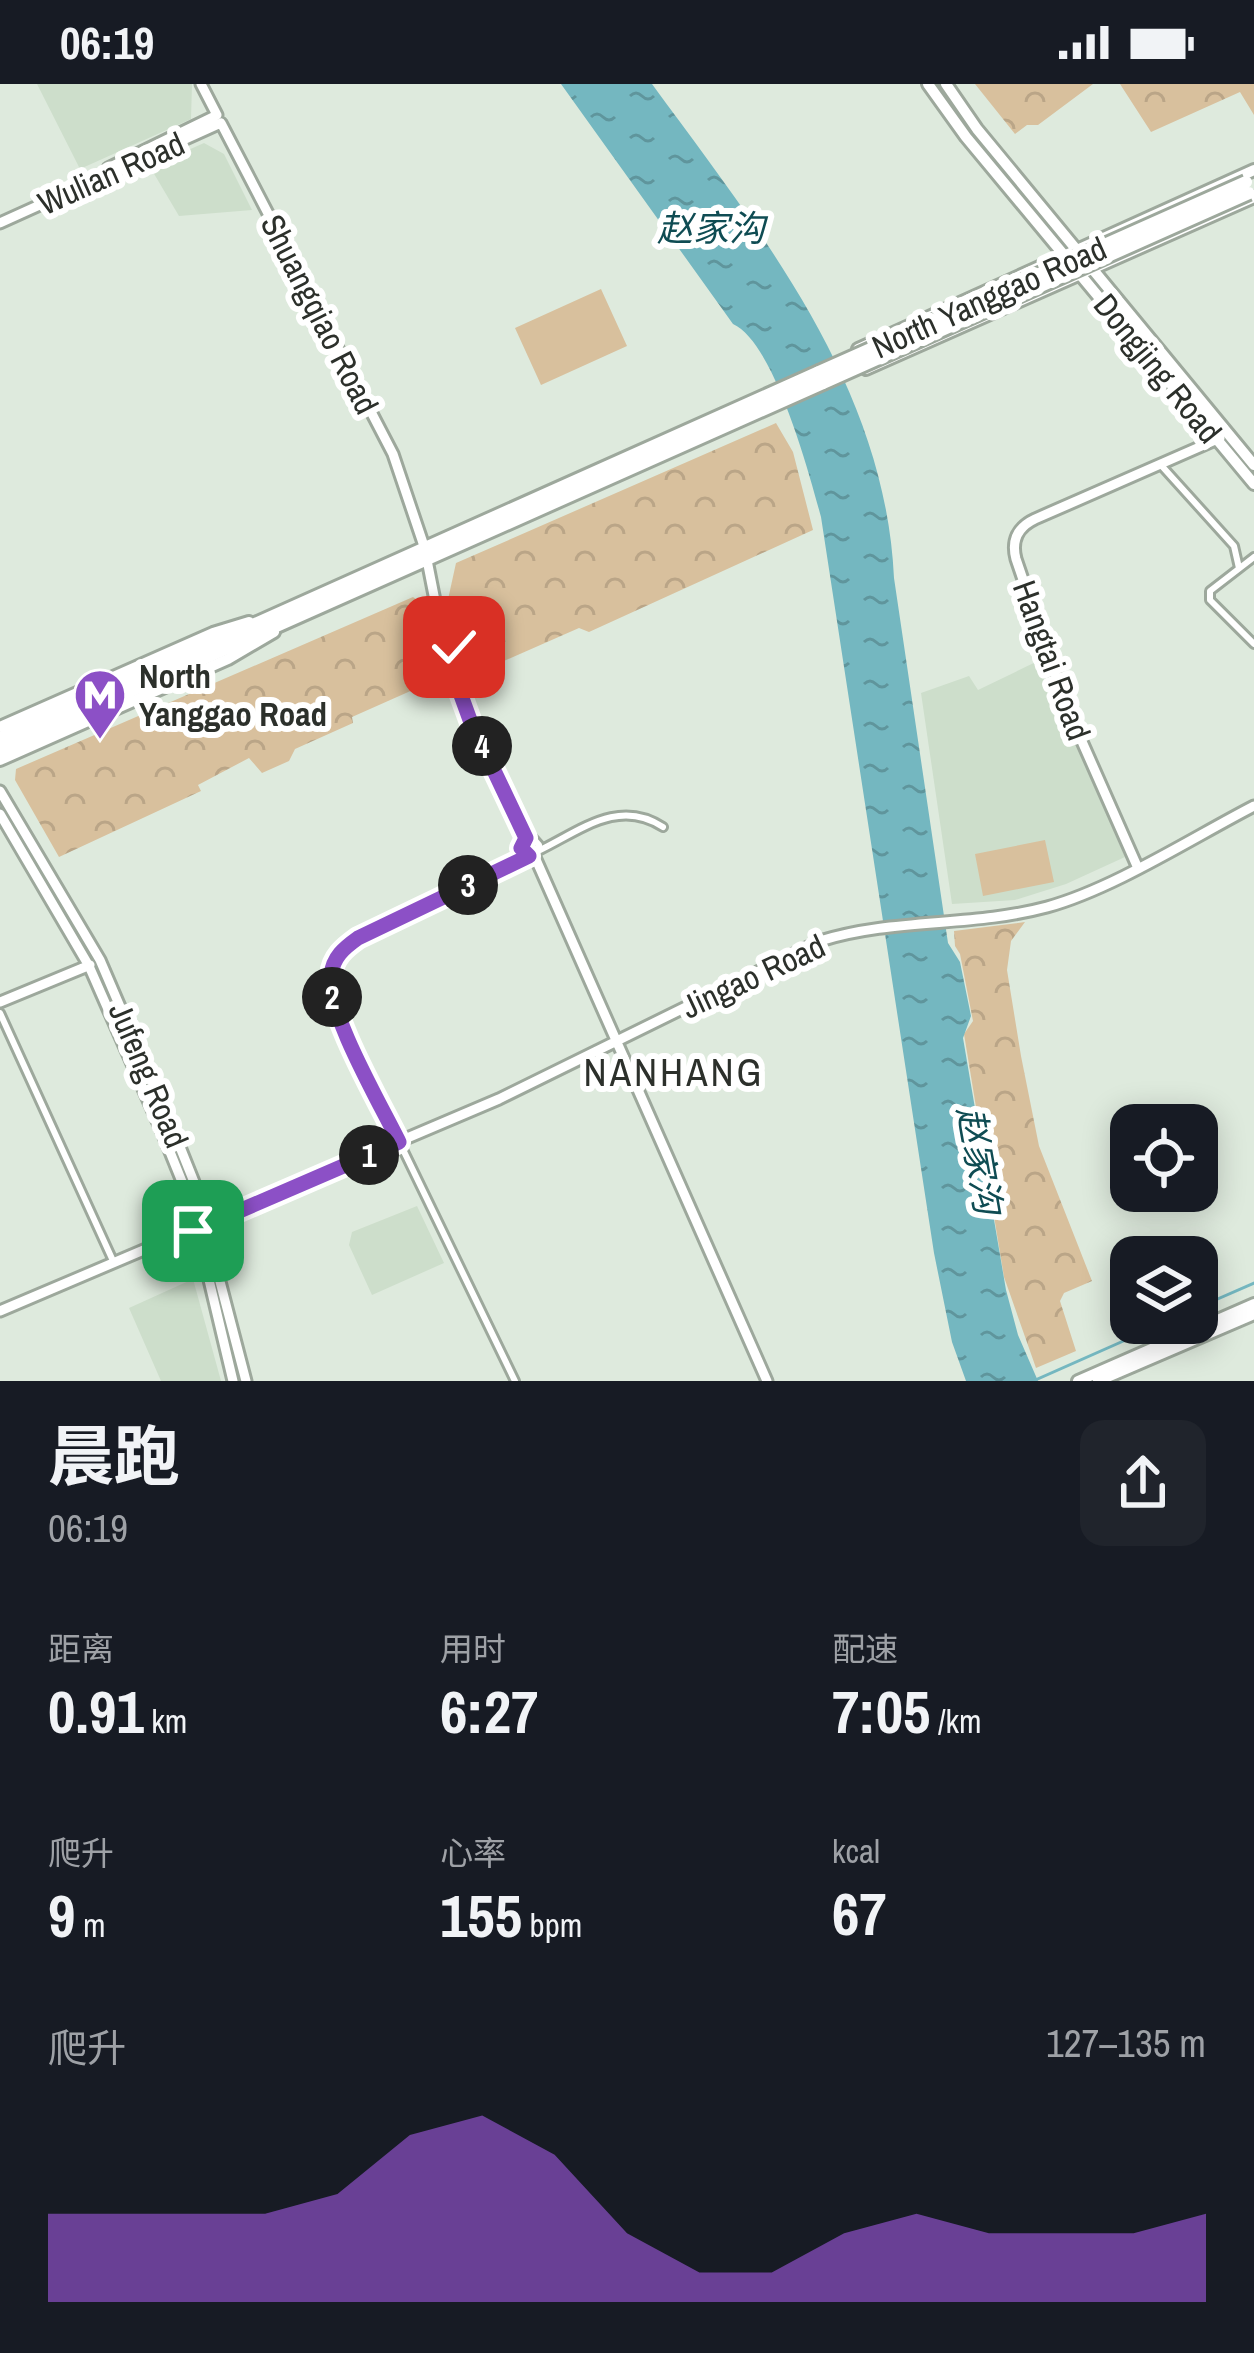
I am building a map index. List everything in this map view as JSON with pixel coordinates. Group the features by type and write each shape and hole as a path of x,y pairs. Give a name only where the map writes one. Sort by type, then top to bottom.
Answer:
{"highway":[{"name":"North Yanggao Road","path":"0,749 1252,185"},
{"name":"North Yanggao Road","path":"0,738 196,657"}],"main road":[{"name":"Shuangqiao Road","path":"201,84 393,454 426,555 440,631 432,646 446,654 470,720 526,838"},
{"name":"Dongjing Road","path":"928,84 1063,255 1087,276 1222,436 1254,484"},
{"name":"Dongjing Road","path":"946,84 1074,247 1087,276"},
{"name":"Wulian Road","path":"0,220 219,119"},
{"path":"821,378 880,337 1074,247 1252,185"},
{"path":"821,378 890,361 1087,276 1252,185"},
{"name":"Dongjing Road","path":"1222,436 1254,465"},
{"name":"Hangtai Road","path":"1137,866 1065,703 1014,550 1017,534 1028,522 1222,436"},
{"path":"0,727 213,633 295,613"},
{"path":"0,760 228,659 295,613"},
{"name":"Jufeng Road","path":"0,791 95,963 194,1182 233,1381"},
{"name":"Jingao Road","path":"0,1311 399,1142 617,1042 799,950 859,931 1033,910 1079,895 1254,806"},
{"name":"Jufeng Road","path":"0,814 95,963"},
{"path":"534,854 767,1381"},
{"path":"0,1001 95,963"},
{"name":"Jufeng Road","path":"201,1228 246,1381"},
{"path":"1078,1381 1254,1304"},
{"path":"1098,1381 1254,1314"}],"street":[{"path":"1160,464 1234,546 1239,568"},
{"path":"1254,557 1210,591 1210,600 1254,644"},
{"path":"515,1381 335,1009 330,982 336,957 358,938 620,813 641,815 662,827"},
{"path":"526,838 537,840 534,854 521,848 526,838"},
{"path":"0,1013 115,1262"}],"shaded area":[{"path":"37,84 192,84 191,119 80,169"},
{"path":"204,143 224,154 252,210 179,216 150,167"},
{"path":"1040,660 1125,857 1066,884 1015,900 952,904 921,693 969,676 978,690"},
{"path":"417,1206 444,1263 372,1295 349,1245 352,1232"},
{"path":"193,1279 221,1381 161,1381 129,1308"}],"green space":[{"path":"975,84 1093,84 1038,125 1027,125 1015,134"},
{"path":"1120,84 1254,84 1254,115 1240,92 1151,132"},
{"path":"601,289 627,346 541,385 515,328"},
{"path":"776,423 793,452 813,530 589,632 579,628 481,671 462,671 459,625 451,623 447,604 456,563"},
{"path":"413,597 425,616 427,655 436,659 442,677 352,717 353,723 295,749 289,761 262,773 249,758 198,785 201,791 59,857 15,780 16,769"},
{"path":"1045,840 1054,882 983,896 975,854"},
{"path":"1025,922 1011,941 1007,970 1021,1056 1039,1146 1092,1281 1064,1293 1060,1301 1076,1351 1036,1368 1004,1277 964,1034 973,1021 954,931"}],"water":[{"name":"赵家沟","path":"561,84 652,84 735,197 810,314 868,440 885,507 948,943 960,962 971,1016 963,1038 1006,1290 1018,1335 1038,1381 966,1381 952,1342 934,1253 821,517 788,411 762,356 733,324"}],"waterway":[{"path":"1218,1299 1254,1283"},
{"path":"1033,1381 1117,1344"}],"place":[{"name":"North Yanggao Road","path":"100,741"}],"district":[{"name":"NANHANG","path":"674,1072"}],"route":[{"path":"193,1231 399,1142 335,1009 330,982 336,957 358,938 529,856 521,848 526,838 456,686 446,654 454,647"}]}
